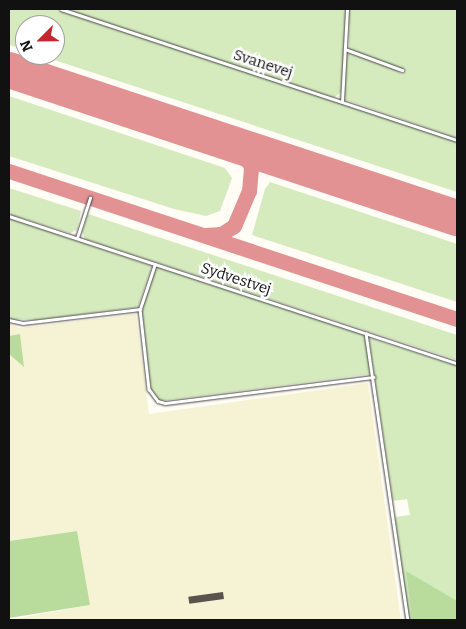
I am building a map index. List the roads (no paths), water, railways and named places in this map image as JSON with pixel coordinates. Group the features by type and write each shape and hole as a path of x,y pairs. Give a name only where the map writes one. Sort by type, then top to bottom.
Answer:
{"lane":[{"name":"Svanevej","path":"61,9 457,140"},
{"path":"342,102 347,9"},
{"path":"345,49 402,70"},
{"path":"76,238 90,198"},
{"name":"Sydvestvej","path":"9,216 457,363"},
{"path":"154,264 140,309 149,389 158,401 165,403 373,376"},
{"path":"9,320 23,323 140,309"},
{"path":"366,333 408,620"}]}
